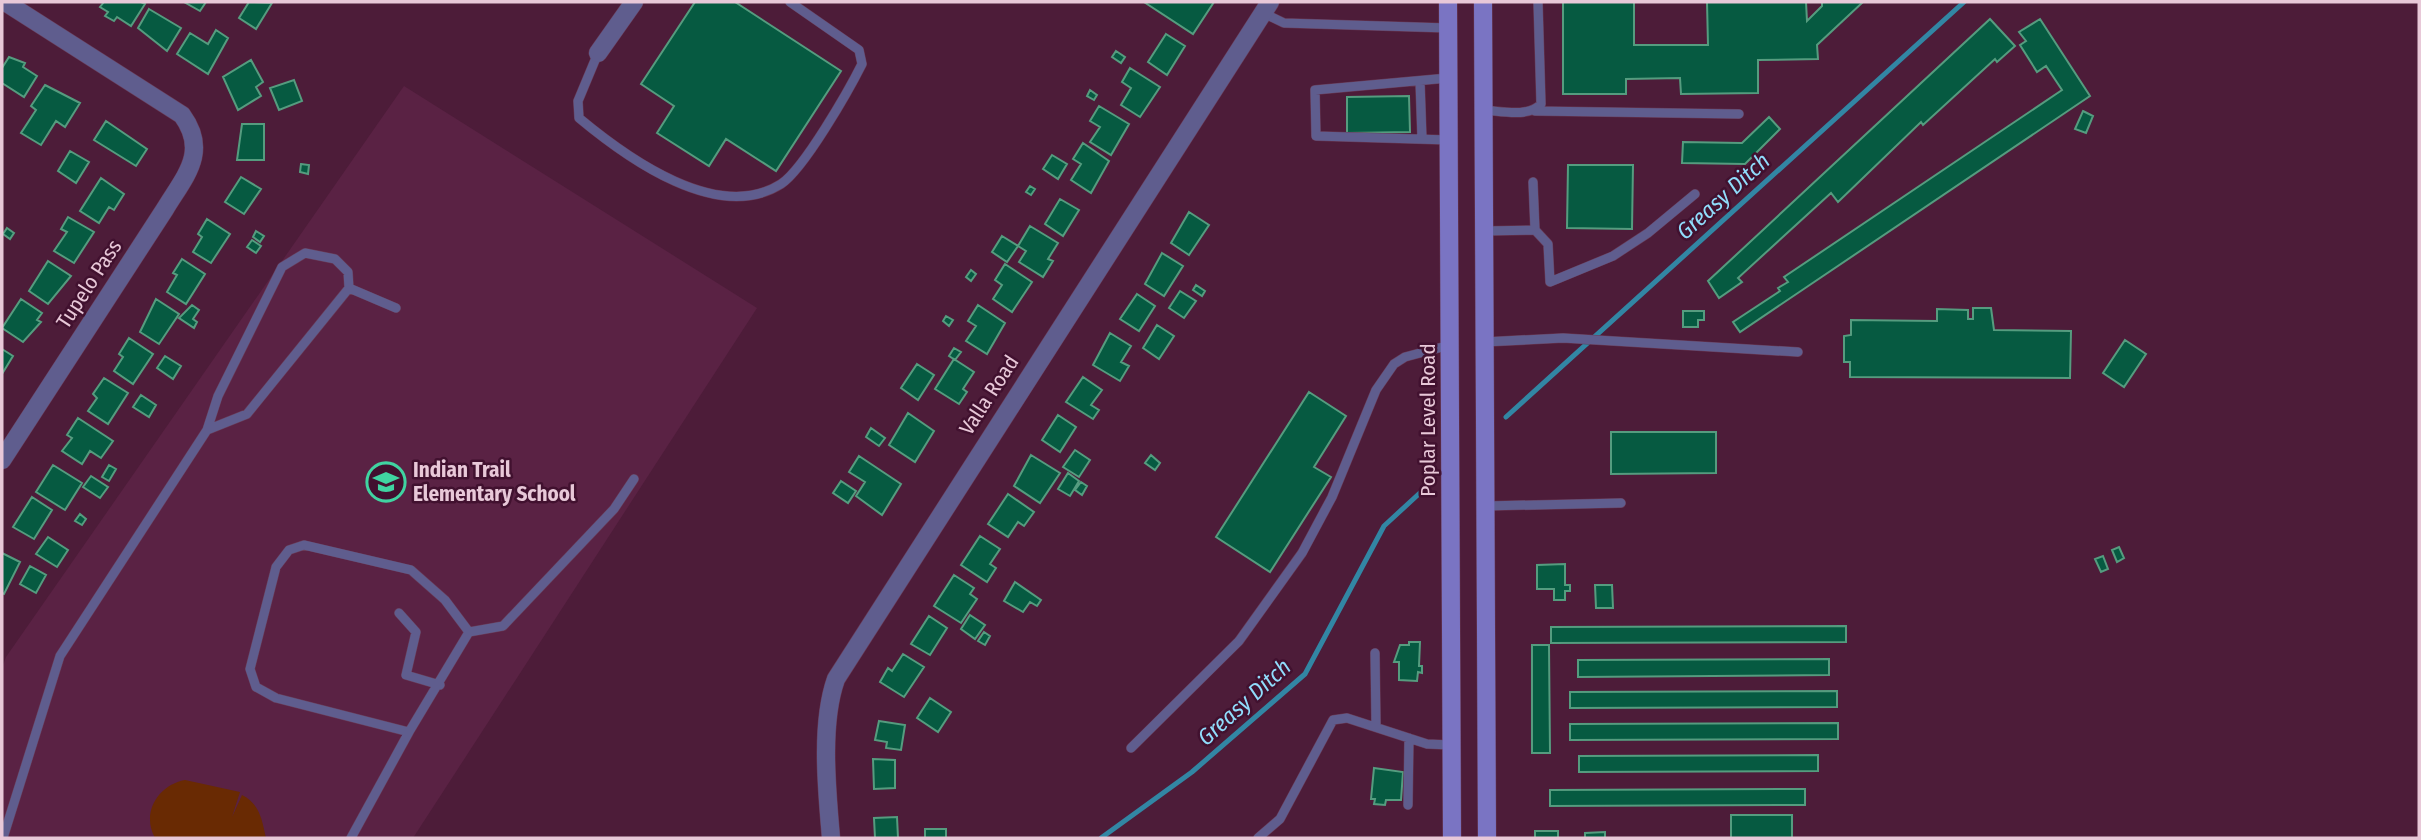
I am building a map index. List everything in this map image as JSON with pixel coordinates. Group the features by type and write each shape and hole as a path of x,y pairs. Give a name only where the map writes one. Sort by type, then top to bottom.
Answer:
{"main road":[{"name":"Poplar Level Road","path":"1448,2 1452,838"},
{"path":"1483,2 1487,838"}],"street":[{"name":"Tupelo Pass","path":"2,460 190,168 195,153 191,127 174,108 5,2"},
{"path":"598,53 634,2"},
{"name":"Valla Road","path":"831,838 827,768 830,703 836,679 1267,7"}],"lane":[{"path":"598,53 578,101 579,118 606,140 683,186 732,199 754,195 782,183 802,161 862,64 859,50 790,2"},
{"path":"1535,111 1541,104 1538,2"},
{"path":"1267,7 1284,23 1448,28"},
{"path":"1448,78 1315,90 1316,136 1449,140"},
{"path":"1420,81 1422,139"},
{"path":"1483,110 1739,114"},
{"path":"1533,182 1535,230 1548,244 1550,282 1613,256 1648,233 1695,194"},
{"path":"1484,230 1535,230"},
{"path":"3,838 60,656 207,430 218,396 282,267 305,253 335,259 348,272 349,288 247,414 207,430"},
{"path":"349,288 396,308"},
{"path":"1484,342 1570,338 1798,352"},
{"path":"1131,748 1239,641 1303,553 1332,496 1376,390 1394,364 1405,357 1450,345"},
{"path":"469,632 503,626 614,509 634,479"},
{"path":"1485,506 1621,503"},
{"path":"409,732 276,698 256,687 250,669 276,567 289,550 304,545 411,570 445,600 469,632"},
{"path":"399,613 416,632 406,675 440,685"},
{"path":"351,838 409,732 440,685 469,632"},
{"path":"1376,653 1376,725"},
{"path":"1258,838 1280,819 1333,720 1347,718 1376,725 1427,744 1451,745"},
{"path":"1408,805 1409,738"}],"shaded area":[{"name":"Indian Trail Elementary School","path":"404,86 757,308 413,838 2,838 2,668 6,657"},
{"path":"185,780 240,792 232,817 242,795 256,808 266,838 155,838 150,819 155,802 167,788"}],"building":[{"path":"104,2 145,4 131,26 117,17 114,21 105,16 108,12 100,7"},
{"path":"184,2 206,2 200,11"},
{"path":"249,2 272,3 256,29 239,18"},
{"path":"695,2 735,2 841,71 776,171 726,139 709,166 657,133 674,106 641,84"},
{"path":"1144,2 1214,2 1193,34"},
{"path":"1563,2 1634,2 1634,45 1708,45 1707,2 1806,2 1807,21 1822,6 1822,2 1863,2 1817,45 1818,59 1758,60 1758,93 1681,94 1680,78 1626,79 1626,94 1563,94"},
{"path":"149,9 181,28 167,51 138,28"},
{"path":"1990,19 2015,46 1997,62 1995,59 1923,125 1921,122 1838,202 1831,193 1738,278 1742,282 1719,298 1708,281"},
{"path":"2040,19 2090,96 1740,332 1733,322 1780,291 1778,288 1788,282 1784,277 2062,90 2046,66 2037,72 2020,45 2026,41 2019,32"},
{"path":"216,30 228,38 208,74 177,54 190,33 208,44"},
{"path":"1166,34 1185,46 1167,75 1148,62"},
{"path":"1116,51 1125,57 1121,63 1112,57"},
{"path":"9,57 25,63 23,67 37,76 24,97 2,83 2,68"},
{"path":"251,60 263,82 256,87 261,96 238,110 223,77"},
{"path":"1130,68 1160,87 1140,117 1121,105 1131,88 1122,82"},
{"path":"294,80 302,101 279,110 270,88"},
{"path":"45,85 80,103 65,127 56,121 41,145 21,133 36,110 31,106"},
{"path":"1090,90 1097,95 1094,100 1087,96"},
{"path":"1409,96 1410,132 1347,133 1347,97"},
{"path":"1099,106 1129,124 1111,155 1090,142 1100,127 1090,121"},
{"path":"2083,111 2093,116 2086,133 2075,129"},
{"path":"1769,117 1780,129 1745,164 1682,163 1683,142 1742,143"},
{"path":"106,121 147,149 136,166 94,140"},
{"path":"242,124 264,124 264,160 237,160"},
{"path":"1083,143 1109,161 1091,193 1071,180 1081,164 1073,159"},
{"path":"70,151 89,162 76,183 58,171"},
{"path":"1052,155 1067,164 1058,179 1043,169"},
{"path":"301,164 309,165 308,174 300,172"},
{"path":"1568,165 1633,165 1632,229 1567,228"},
{"path":"241,177 261,189 244,214 225,202"},
{"path":"101,178 124,194 114,210 109,207 99,223 80,211"},
{"path":"1030,186 1035,189 1031,195 1026,192"},
{"path":"1060,199 1079,210 1063,236 1045,224"},
{"path":"1189,212 1209,225 1189,255 1171,243"},
{"path":"68,217 94,232 74,263 54,251 67,232 61,229"},
{"path":"207,219 230,234 211,263 193,252 202,237 198,234"},
{"path":"1030,226 1058,243 1048,259 1053,261 1043,277 1019,262 1026,251 1018,246"},
{"path":"7,228 14,233 10,239 3,234"},
{"path":"256,231 264,236 260,242 253,237"},
{"path":"1002,236 1018,246 1007,262 992,252"},
{"path":"252,240 261,246 256,253 247,247"},
{"path":"1162,253 1183,266 1164,296 1145,284"},
{"path":"182,259 205,274 186,304 167,292 177,275 173,273"},
{"path":"48,261 71,276 48,304 29,291"},
{"path":"1005,264 1032,282 1012,312 993,299 1002,285 995,280"},
{"path":"971,270 976,274 971,281 966,277"},
{"path":"1196,285 1205,291 1202,296 1193,290"},
{"path":"1180,291 1196,301 1184,318 1169,308"},
{"path":"1137,294 1155,306 1139,331 1120,319"},
{"path":"21,299 42,313 37,320 41,322 23,342 2,328"},
{"path":"156,299 179,314 159,344 140,332"},
{"path":"192,305 199,310 193,319 197,322 194,328 179,318"},
{"path":"978,305 1005,323 987,354 966,341 976,326 968,321"},
{"path":"1973,308 1991,308 1994,330 2071,331 2070,378 1850,377 1850,362 1844,362 1844,336 1851,335 1851,320 1937,321 1937,309 1968,310 1968,319 1973,319"},
{"path":"1683,311 1704,311 1704,320 1698,320 1698,327 1683,327"},
{"path":"946,316 953,320 949,326 943,321"},
{"path":"1157,325 1174,336 1159,359 1143,348"},
{"path":"1110,333 1131,346 1121,362 1129,366 1120,381 1093,365"},
{"path":"129,338 153,354 133,384 114,371 123,357 119,354"},
{"path":"2125,340 2146,354 2124,387 2103,373"},
{"path":"954,348 961,352 955,360 949,356"},
{"path":"2,349 13,356 2,374"},
{"path":"165,356 181,366 173,379 157,368"},
{"path":"954,359 974,372 963,389 967,392 959,404 935,389"},
{"path":"917,364 934,375 918,400 901,388"},
{"path":"1083,377 1102,390 1091,405 1099,410 1093,419 1066,402"},
{"path":"104,378 128,393 108,424 88,411 97,398 93,394"},
{"path":"1309,392 1346,416 1314,467 1331,477 1270,572 1216,537"},
{"path":"141,395 156,405 149,417 133,407"},
{"path":"908,413 934,431 915,462 889,445"},
{"path":"1058,415 1076,427 1060,452 1042,440"},
{"path":"78,418 113,441 101,458 90,451 82,464 62,451 72,438 67,435"},
{"path":"871,428 885,438 879,446 866,437"},
{"path":"1611,432 1716,432 1716,473 1611,474"},
{"path":"1075,450 1090,460 1079,477 1063,467"},
{"path":"1031,455 1060,473 1040,503 1014,486"},
{"path":"1151,455 1160,463 1155,470 1145,463"},
{"path":"859,456 901,484 882,515 856,496 865,482 849,472"},
{"path":"53,465 82,483 65,510 36,492"},
{"path":"109,465 116,469 109,481 102,477"},
{"path":"1068,473 1079,481 1070,496 1058,489"},
{"path":"91,476 108,487 100,498 83,487"},
{"path":"841,481 856,491 848,503 833,493"},
{"path":"1081,482 1087,486 1082,495 1075,490"},
{"path":"1008,494 1034,512 1024,526 1018,522 1008,537 988,524"},
{"path":"32,497 52,510 34,539 13,527"},
{"path":"80,514 86,519 82,525 75,521"},
{"path":"980,536 1000,549 990,564 996,568 987,582 961,565"},
{"path":"48,537 68,550 57,567 36,554"},
{"path":"2119,547 2124,558 2117,562 2112,550"},
{"path":"2,553 20,562 4,594 2,593"},
{"path":"2103,556 2108,569 2101,572 2095,559"},
{"path":"1565,564 1565,585 1570,585 1570,591 1565,591 1565,600 1554,600 1554,589 1537,589 1537,565"},
{"path":"30,566 46,575 36,593 20,584"},
{"path":"954,575 974,588 970,594 977,599 961,623 934,606"},
{"path":"1015,582 1041,600 1037,606 1030,602 1023,612 1004,601"},
{"path":"1595,585 1612,585 1613,608 1596,608"},
{"path":"970,615 985,625 975,639 961,629"},
{"path":"929,616 947,628 930,655 911,644"},
{"path":"1846,626 1846,642 1551,643 1551,627"},
{"path":"984,632 990,636 985,645 978,641"},
{"path":"1409,642 1420,642 1419,666 1422,666 1422,673 1418,672 1417,681 1399,680 1399,662 1394,662 1400,645 1409,645"},
{"path":"1532,645 1549,645 1550,753 1532,753"},
{"path":"903,654 924,667 904,697 880,682 888,668 892,671"},
{"path":"1829,659 1829,675 1578,677 1578,660"},
{"path":"1837,691 1837,707 1570,708 1570,692"},
{"path":"930,698 951,712 938,732 917,718"},
{"path":"879,721 905,725 901,750 886,748 887,742 875,740"},
{"path":"1838,723 1838,739 1570,740 1570,724"},
{"path":"1818,755 1818,771 1579,772 1579,756"},
{"path":"873,759 895,760 895,788 874,789"},
{"path":"1374,768 1403,772 1401,800 1386,800 1385,805 1374,804 1375,799 1371,799"},
{"path":"1805,789 1805,805 1550,806 1550,790"},
{"path":"1731,815 1792,815 1792,838 1731,838"},
{"path":"897,817 898,838 875,838 874,818"},
{"path":"925,829 946,829 946,838 925,838"},
{"path":"1535,831 1558,831 1558,838 1535,838"},
{"path":"1605,832 1605,838 1585,838 1585,833"}],"waterway":[{"name":"Greasy Ditch","path":"1506,417 1964,2"},
{"name":"Greasy Ditch","path":"1101,838 1192,772 1305,674 1384,526 1422,491"}],"place":[{"name":"Indian Trail Elementary School","path":"386,482"}]}
